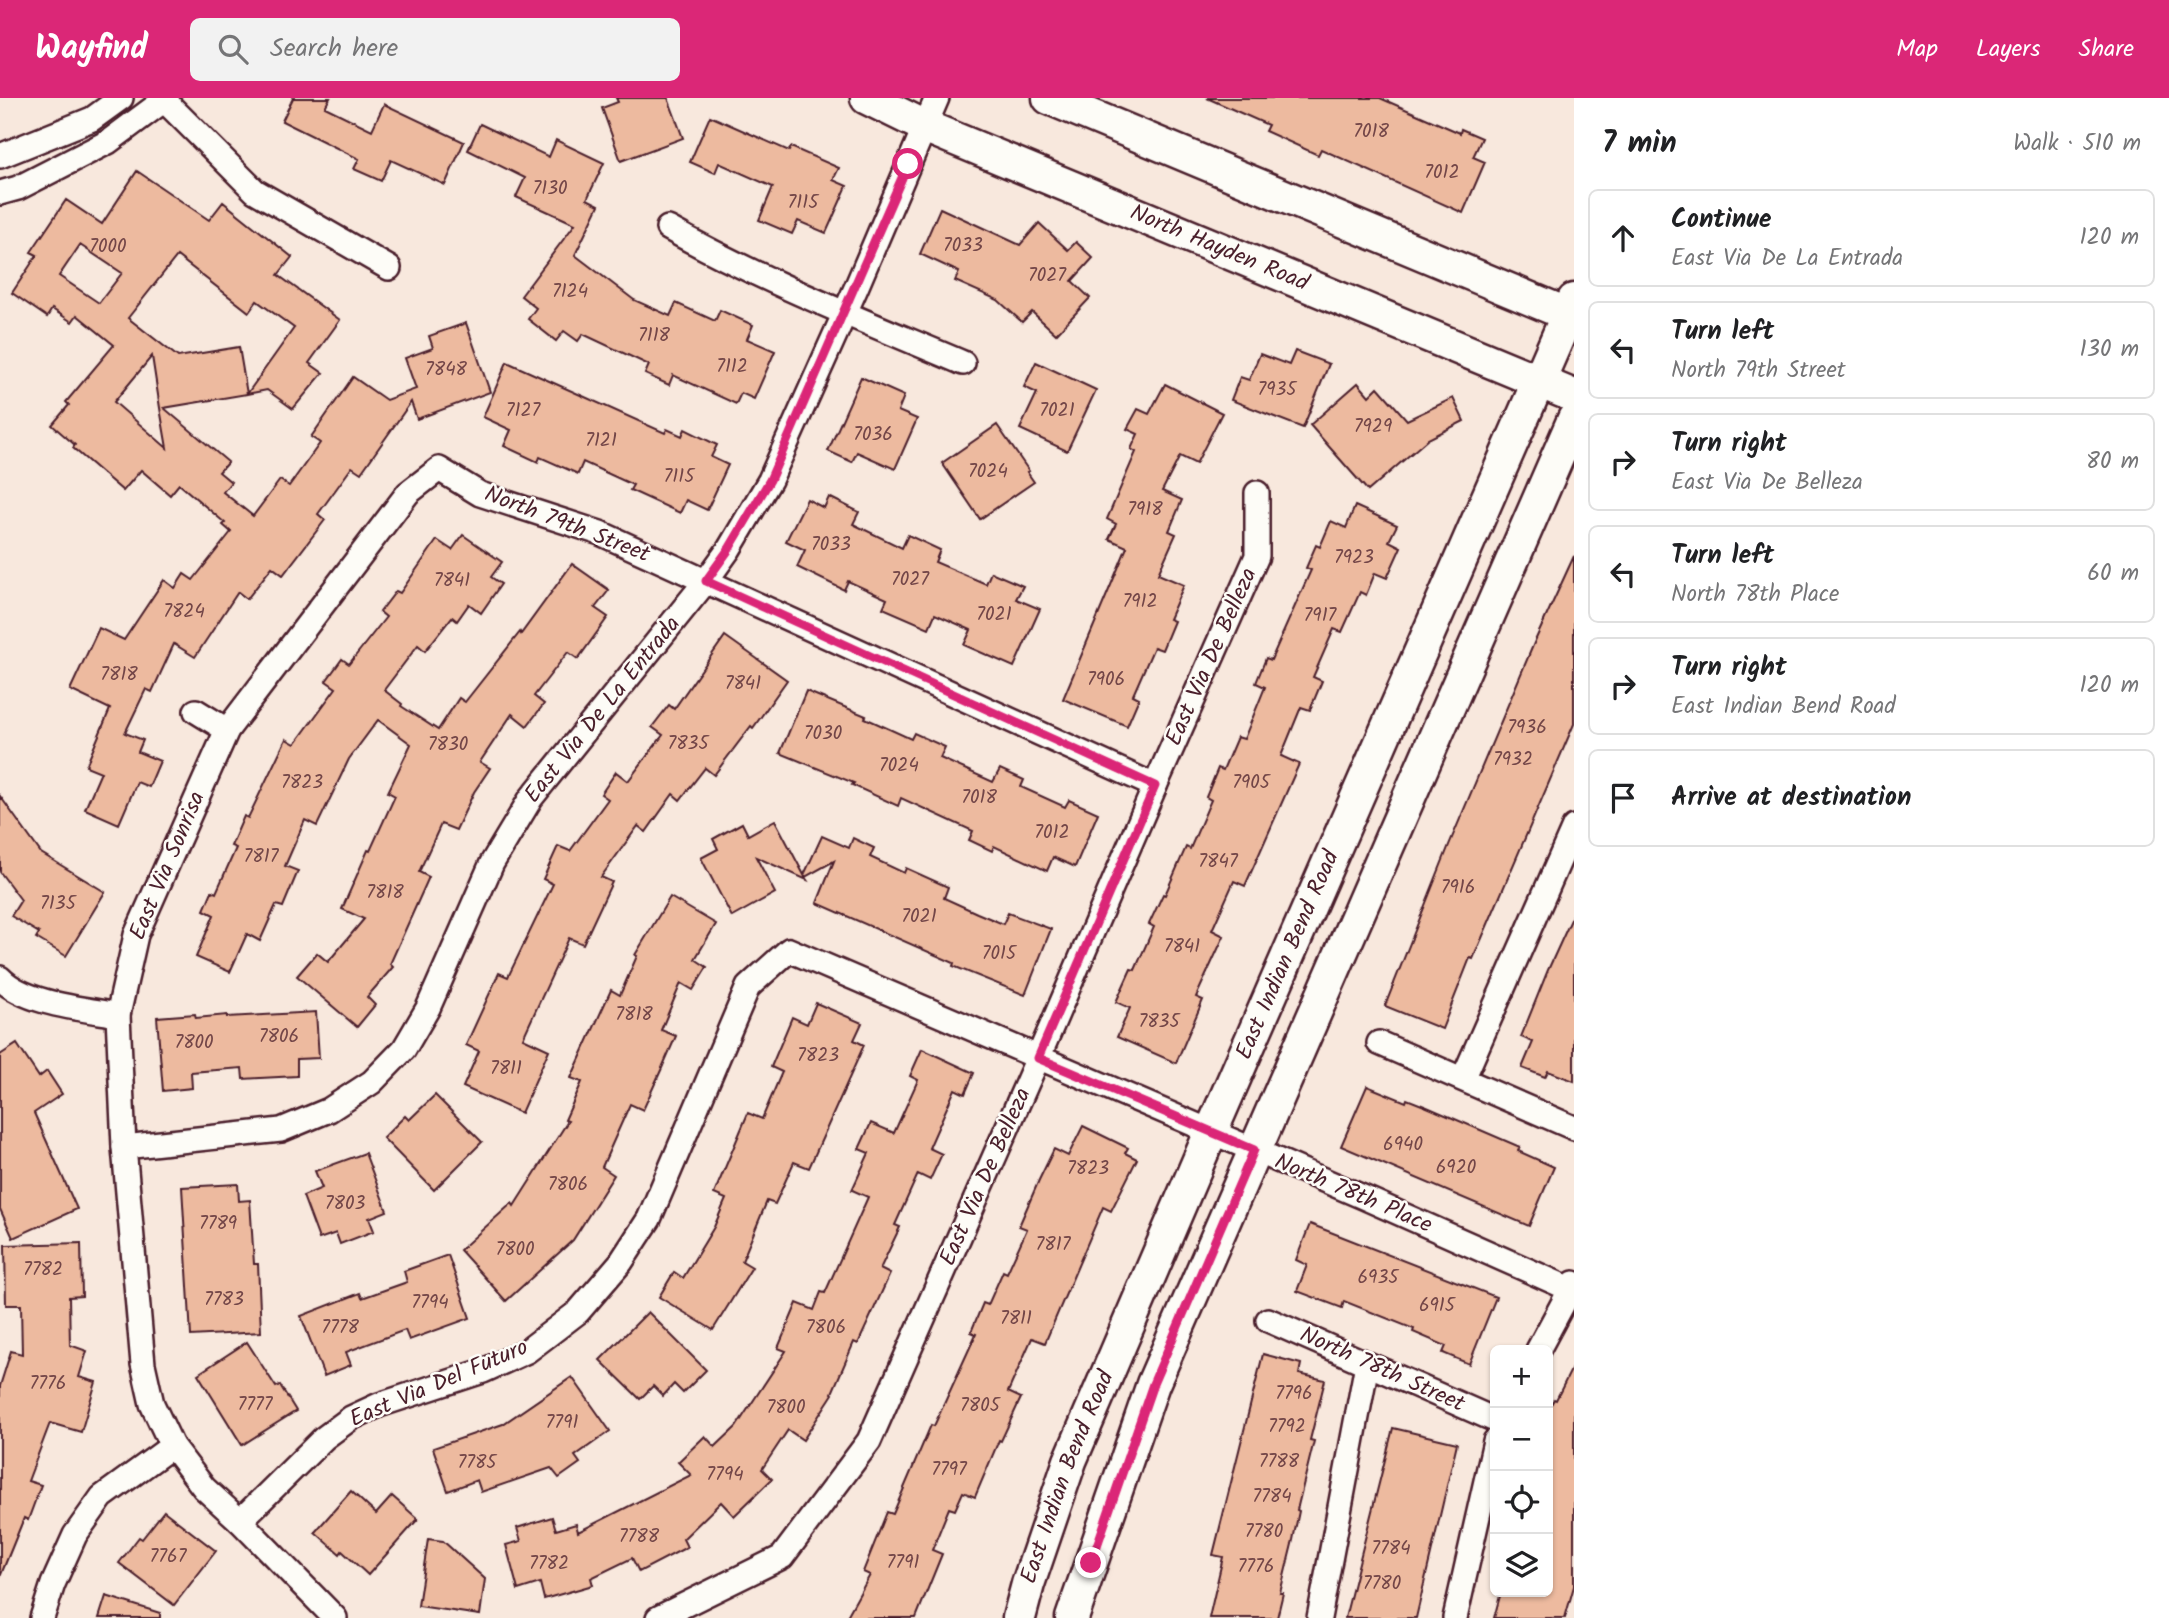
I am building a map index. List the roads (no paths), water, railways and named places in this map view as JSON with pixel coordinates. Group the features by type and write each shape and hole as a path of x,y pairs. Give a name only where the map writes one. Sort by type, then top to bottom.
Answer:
{"main road":[{"name":"North Hayden Road","path":"867,98 930,112 1574,396"},
{"path":"1049,98 1572,310"},
{"name":"East Indian Bend Road","path":"1019,1618 1070,1461 1538,382 1572,310"},
{"name":"East Indian Bend Road","path":"1072,1618 1153,1384 1574,419"}],"street":[{"path":"0,156 92,119 121,98"},
{"path":"0,193 19,188 108,142 164,99 255,191 389,268"},
{"name":"East Via De La Entrada","path":"124,1147 281,1130 329,1110 372,1082 404,1049 428,1008 492,863 531,798 706,581 729,549 770,480 845,313 930,112"},
{"path":"668,228 707,250 963,363"},
{"name":"North 79th Street","path":"439,469 480,494 600,533 1155,786"},
{"name":"East Via Sonrisa","path":"240,1521 204,1488 172,1446 152,1404 143,1364 124,1147 118,1015 136,935 227,730 408,493 439,469"},
{"name":"East Via De Belleza","path":"658,1618 782,1557 869,1441 1257,556 1257,493"},
{"path":"196,711 227,730"},
{"path":"1463,1079 1574,827"},
{"name":"North 78th Place","path":"789,950 1572,1286"},
{"name":"East Via Del Futuro","path":"240,1521 324,1438 351,1418 379,1405 483,1371 527,1351 578,1312 621,1262 649,1219 748,987 789,950"},
{"path":"0,978 6,984 34,997 118,1015"},
{"path":"1379,1043 1574,1128"},
{"path":"1541,1345 1572,1286"},
{"name":"North 78th Street","path":"1268,1320 1490,1418"},
{"path":"1319,1618 1367,1364"},
{"path":"43,1618 53,1584 75,1535 102,1497 172,1446"},
{"path":"1455,1618 1490,1463"},
{"path":"240,1521 335,1618"}]}
